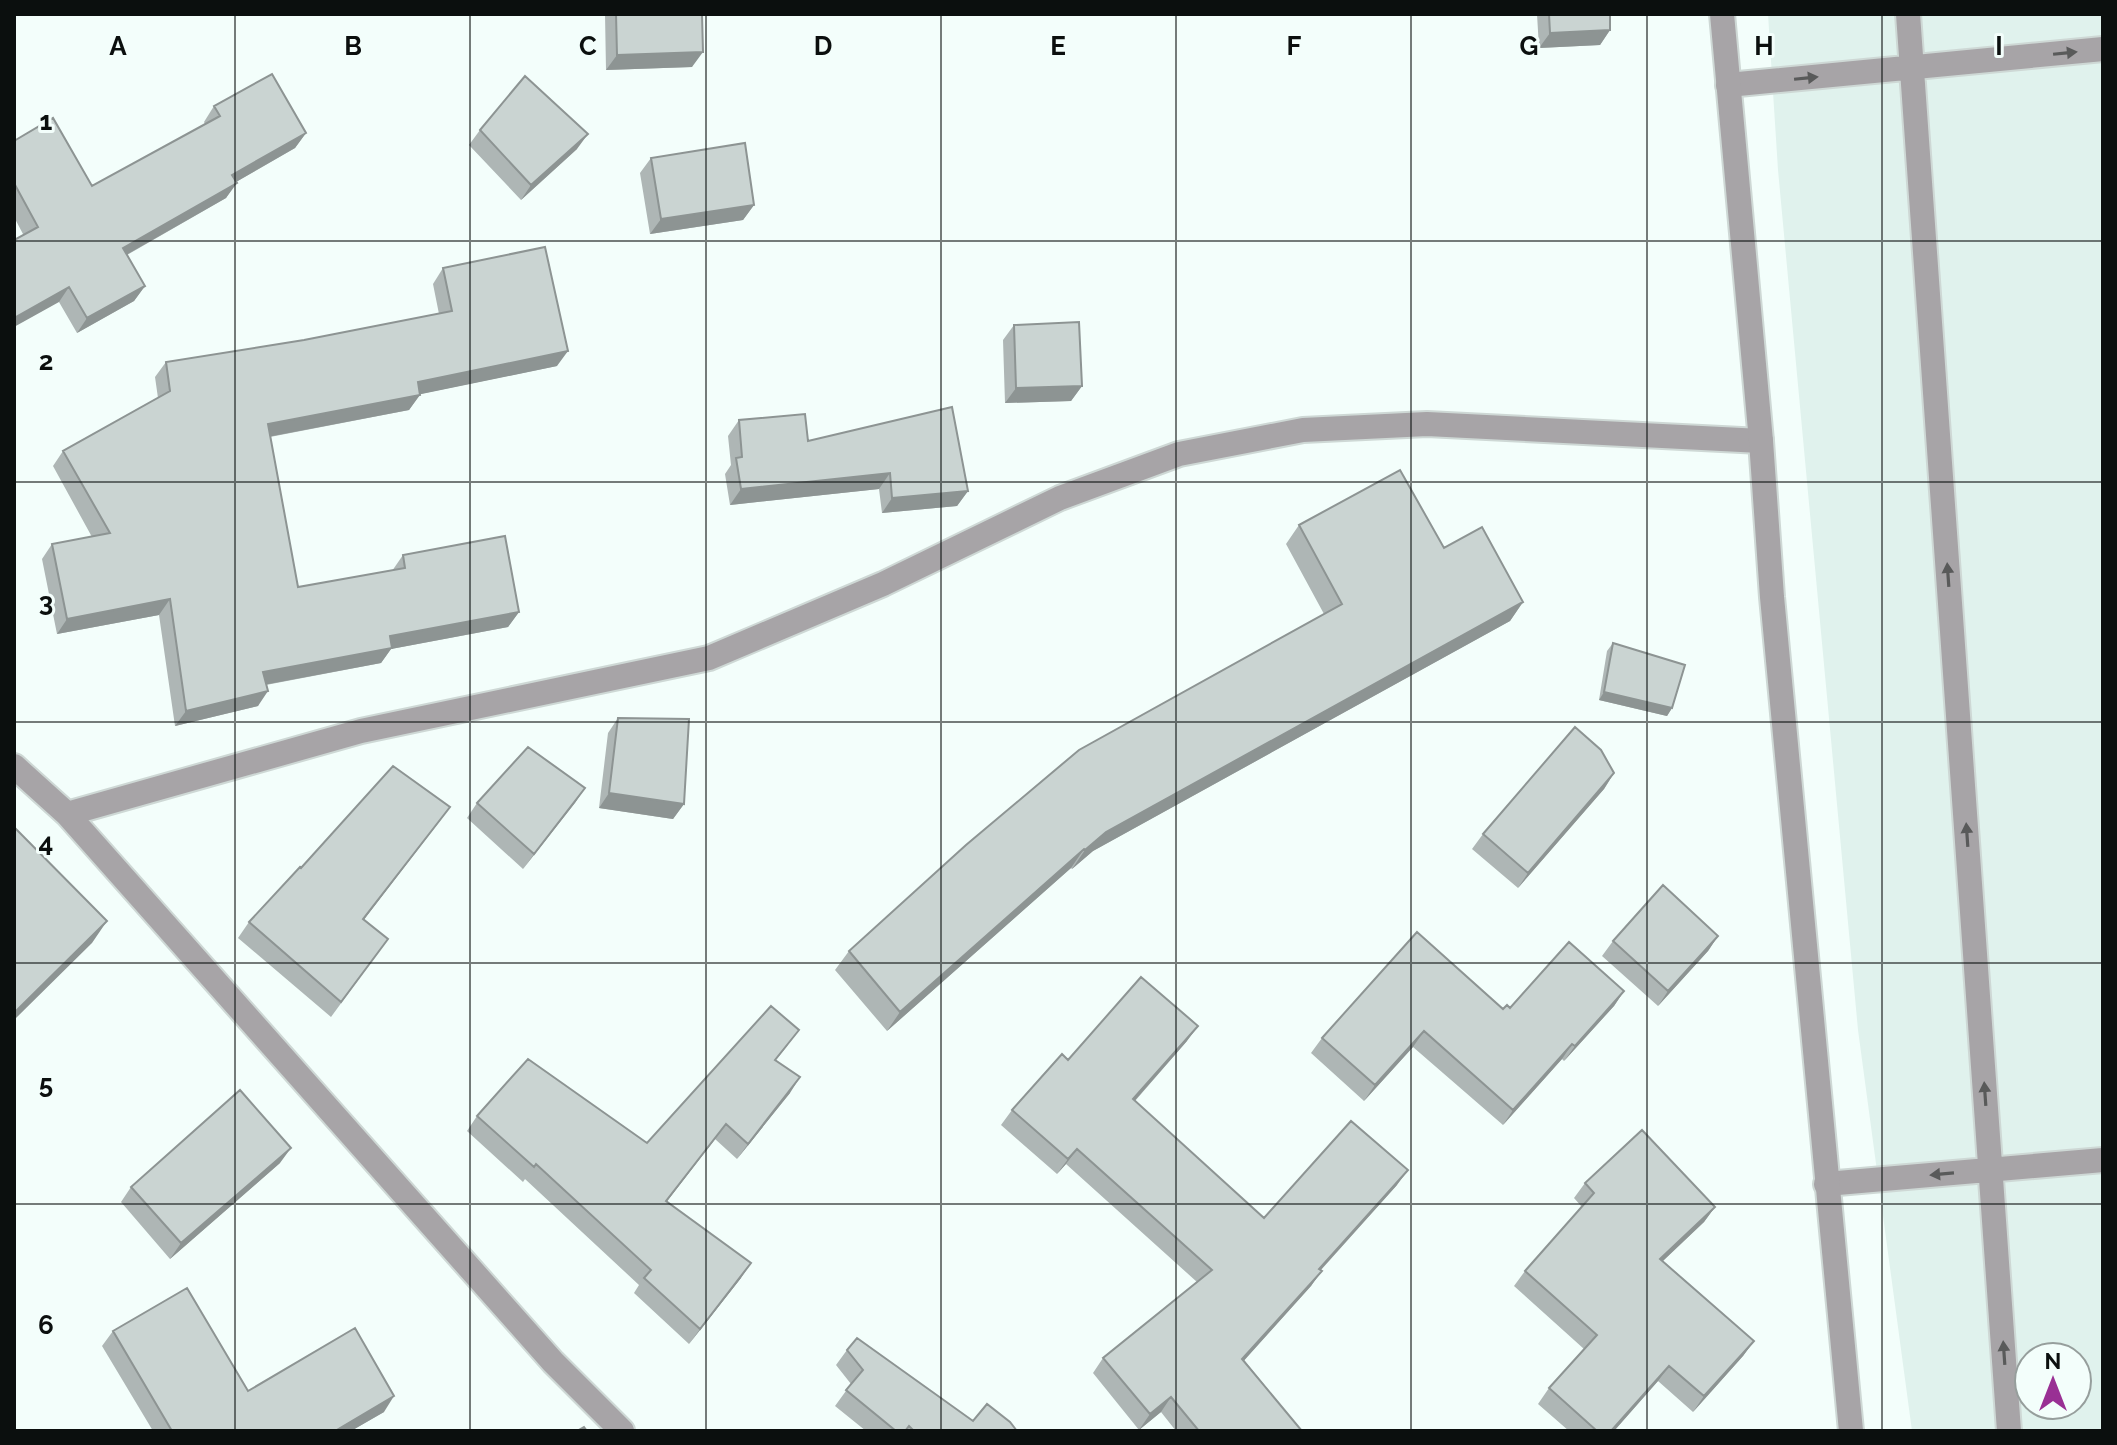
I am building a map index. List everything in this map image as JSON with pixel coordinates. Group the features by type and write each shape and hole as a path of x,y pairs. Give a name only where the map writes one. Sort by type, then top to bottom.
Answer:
{"street":[{"path":"1722,14 1772,597 1851,1431"},
{"path":"1908,14 2009,1431"},
{"path":"1728,85 2103,49"},
{"path":"67,814 361,731 709,658 883,584 1060,498 1179,454 1303,430 1427,424 1761,441"},
{"path":"14,766 67,814 553,1362 622,1431"},
{"path":"1826,1184 2103,1160"}],"shaded area":[{"path":"1768,14 2103,14 2103,1431 1912,1431 1858,1030 1778,170"}],"building":[{"path":"616,14 702,14 703,52 617,55"},
{"path":"1549,14 1610,14 1610,30 1550,33"},
{"path":"272,74 306,133 232,175 237,183 123,248 145,286 87,318 69,287 14,318 14,240 38,227 14,183 14,141 53,118 92,186 220,116 214,106"},
{"path":"525,76 588,134 531,185 480,130"},
{"path":"745,143 754,205 661,219 651,158"},
{"path":"545,247 568,351 418,382 420,395 268,424 298,587 405,568 403,555 505,536 519,612 390,636 392,648 263,672 268,691 186,711 170,599 67,619 52,544 110,533 63,451 170,391 166,362 304,340 452,311 443,268"},
{"path":"1079,322 1082,386 1016,388 1014,325"},
{"path":"952,407 968,491 892,498 890,473 741,489 736,458 742,457 739,420 805,414 808,441"},
{"path":"1400,470 1444,548 1482,527 1523,602 1106,832 900,1012 849,951 966,845 1079,750 1342,604 1299,525"},
{"path":"1613,643 1685,665 1672,708 1604,692"},
{"path":"618,718 689,719 684,804 609,793"},
{"path":"1575,727 1601,750 1614,773 1528,873 1483,834"},
{"path":"528,747 585,788 534,854 477,803"},
{"path":"393,766 450,807 363,919 388,939 341,1002 249,922"},
{"path":"14,827 107,921 14,1013"},
{"path":"1663,885 1718,936 1668,991 1613,941"},
{"path":"1417,932 1503,1009 1507,1005 1510,1008 1569,942 1624,991 1513,1110 1424,1031 1375,1085 1322,1038"},
{"path":"1141,977 1198,1026 1133,1099 1264,1218 1351,1121 1408,1170 1242,1359 1302,1431 1199,1431 1171,1397 1150,1414 1103,1358 1212,1270 1077,1149 1068,1159 1012,1110 1062,1054 1068,1060"},
{"path":"771,1006 799,1030 775,1060 800,1077 748,1144 726,1124 666,1201 751,1263 700,1329 644,1278 651,1270 536,1164 534,1167 477,1116 528,1059 647,1143"},
{"path":"240,1090 291,1148 181,1243 131,1187"},
{"path":"1642,1130 1715,1207 1660,1259 1754,1341 1704,1396 1669,1366 1611,1431 1597,1431 1549,1388 1597,1335 1525,1271 1594,1193 1585,1183"},
{"path":"187,1288 248,1391 355,1328 394,1396 335,1431 172,1431 113,1331"},
{"path":"857,1338 973,1421 987,1404 1017,1431 914,1431 909,1426 905,1431 896,1431 846,1390 863,1370 847,1350"}]}
